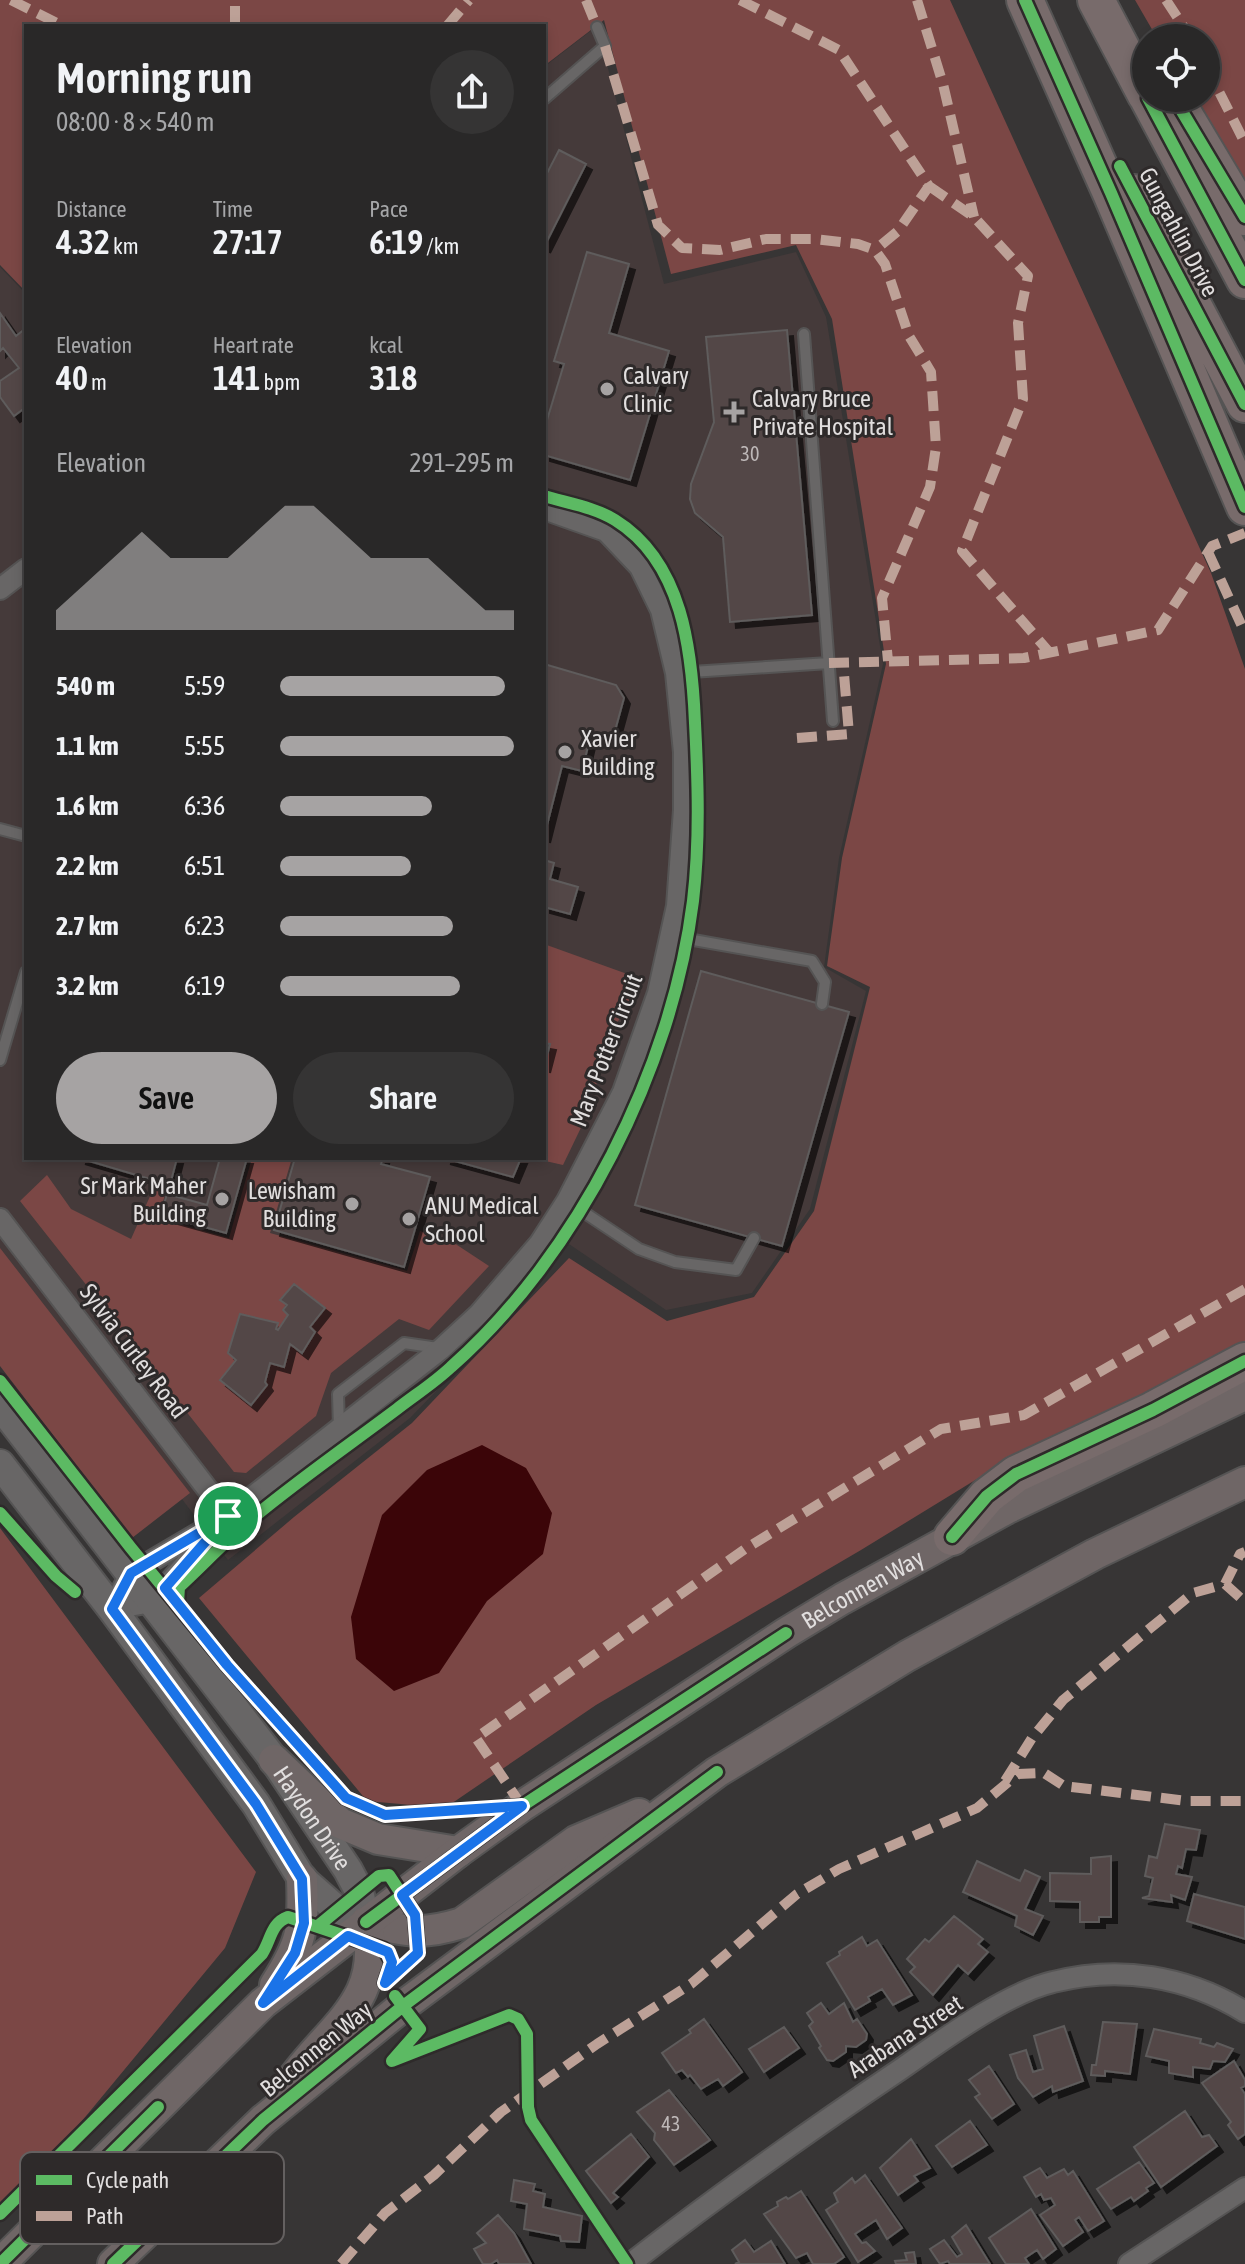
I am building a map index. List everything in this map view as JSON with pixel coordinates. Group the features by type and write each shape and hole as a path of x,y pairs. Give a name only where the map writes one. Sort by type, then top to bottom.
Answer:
{"highway":[{"path":"1025,0 1245,507"},
{"name":"Gungahlin Drive","path":"1032,0 1245,404"},
{"name":"Gungahlin Drive","path":"1096,0 1132,68"},
{"path":"1115,0 1132,29"},
{"name":"Gungahlin Drive","path":"1156,112 1245,280"},
{"path":"1182,112 1245,217"},
{"path":"952,1537 987,1496 1016,1474 1175,1399 1245,1361"}],"main road":[{"name":"Belconnen Way","path":"113,2152 263,2003 522,1806 786,1633 952,1537 1107,1459 1245,1395"},
{"name":"Haydon Drive","path":"0,1405 274,1760 348,1870 359,1891 366,1922"},
{"name":"Haydon Drive","path":"0,1464 256,1804 302,1879 336,1909 366,1922"},
{"name":"Belconnen Way","path":"230,2152 263,2120 403,2006 717,1772 907,1656 1095,1554 1245,1482"},
{"path":"274,1760 340,1823 378,1839 458,1852"},
{"path":"263,2120 306,2059 347,2018 369,1969 372,1944 366,1922 417,1933 462,1923 576,1841 682,1796"},
{"path":"263,2003 295,1953 304,1923 302,1879"},
{"name":"Belconnen Way","path":"0,2264 20,2244"},
{"name":"Belconnen Way","path":"113,2264 134,2244"}],"street":[{"name":"Mary Potter Circuit","path":"131,1573 228,1516 441,1349 479,1314 540,1243 567,1201 623,1092 658,993 678,895 684,810 684,752 676,673 661,610 640,567 606,531 546,510"},
{"path":"2,593 24,571"},
{"name":"Sylvia Curley Road","path":"0,1219 228,1516"},
{"name":"Mary Potter Circuit","path":"152,1602 228,1516"},
{"path":"112,1609 131,1573"},
{"path":"112,1609 152,1602"},
{"name":"Arabana Street","path":"630,2264 785,2147 926,2052 1014,1997 1050,1982 1090,1974 1131,1974 1193,1987 1245,2012"},
{"path":"1129,2264 1245,2188"}],"lane":[{"path":"546,97 605,46 597,27"},
{"path":"804,334 833,721"},
{"path":"676,673 829,663"},
{"path":"1,832 24,836"},
{"path":"671,936 812,961 825,982 822,1004"},
{"path":"0,1060 24,979"},
{"path":"567,1201 639,1249 675,1262 736,1270 754,1238"},
{"path":"339,1430 338,1394 404,1343 441,1349"}],"shaded area":[{"path":"0,0 950,0 1211,573 1245,669 1245,1346 1008,1460 596,1705 445,1808 367,1801 199,1598 412,1423 569,1258 667,1321 754,1297 814,1211 870,987 827,966 842,858 886,664 832,319 796,245 671,274 604,20 546,64 546,24 24,24 24,290 0,265"},
{"path":"1135,0 1245,0 1245,191 1199,112 1220,112 1220,24 1149,24"},
{"path":"597,26 664,284 796,252 826,317 883,664 839,858 824,967 866,991 810,1209 752,1293 666,1310 569,1244 529,1295 410,1418 228,1560 0,1258 0,267 24,292 24,1160 546,1160 546,65"},
{"path":"546,945 630,975 629,1004 610,1034 589,1111 563,1165 541,1160 546,1160 546,1060 550,1045 546,1044"},
{"path":"251,1160 291,1160 270,1233 407,1271 420,1231 454,1243 489,1266 429,1330 399,1319 331,1373 316,1416 246,1473 234,1472 20,1201 47,1175 71,1209 131,1239 155,1185 167,1188 158,1218 229,1238"},
{"path":"0,1248 190,1493 132,1538 0,1366"},
{"path":"482,1445 526,1468 552,1513 543,1554 487,1601 439,1673 394,1691 356,1659 351,1617 382,1515 427,1470"},
{"path":"0,1528 256,1872 225,1948 56,2152 20,2152 20,2196 0,2220"}],"building":[{"path":"559,150 586,164 546,243 546,175"},
{"name":"Calvary Clinic","path":"587,252 629,264 609,333 669,351 630,480 546,456 546,423 564,364 554,361"},
{"path":"0,313 16,336 24,330 24,408 14,416 0,397 0,381 19,368 3,348 0,351"},
{"name":"Calvary Bruce Private Hospital","path":"787,330 812,615 730,622 723,537 695,513 690,499 691,484 714,422 706,337"},
{"name":"Xavier Building","path":"546,665 616,685 624,698 613,738 591,734 582,771 562,766 546,829"},
{"path":"546,861 554,863 550,879 578,887 570,914 546,908"},
{"path":"701,971 849,1012 782,1246 635,1205"},
{"name":"Sr Mark Maher Building","path":"86,1160 176,1160 170,1185"},
{"name":"Sr Mark Maher Building","path":"219,1160 246,1160 226,1233 161,1215 167,1194 207,1205"},
{"name":"Lewisham Building","path":"294,1160 382,1160 381,1164 430,1177 404,1267 274,1230"},
{"path":"451,1160 520,1160 513,1177"},
{"path":"294,1284 325,1308 310,1327 315,1332 302,1353 290,1344 284,1367 270,1363 267,1385 251,1405 220,1380 236,1360 228,1353 240,1314 278,1323 278,1330 288,1315 283,1310 287,1305 280,1300"},
{"path":"1165,1824 1200,1830 1196,1850 1186,1849 1182,1868 1178,1866 1176,1874 1192,1877 1185,1900 1171,1895 1172,1902 1142,1898 1149,1896 1153,1878 1145,1876 1149,1856 1157,1858"},
{"path":"1111,1856 1111,1917 1099,1917 1099,1922 1080,1922 1080,1902 1050,1901 1050,1873 1091,1874 1091,1858"},
{"path":"977,1861 1020,1881 1025,1870 1040,1877 1025,1909 1043,1916 1033,1935 1015,1926 1017,1916 963,1892"},
{"path":"1194,1894 1245,1907 1245,1939 1187,1921"},
{"path":"954,1916 983,1939 978,1944 988,1952 968,1974 958,1965 933,1995 910,1972 915,1967 907,1959 925,1939 929,1942"},
{"path":"862,1937 867,1946 877,1940 912,1995 893,2005 882,1989 855,2010 827,1963"},
{"path":"821,2003 829,2014 844,2003 853,2022 857,2019 867,2034 866,2040 856,2047 846,2046 846,2052 833,2061 827,2060 809,2026 813,2022 807,2013"},
{"path":"704,2019 742,2072 723,2086 718,2079 701,2089 690,2075 688,2077 682,2070 676,2073 662,2053 691,2033 689,2030"},
{"path":"1103,2022 1137,2024 1130,2074 1105,2071 1105,2076 1091,2075 1092,2065 1096,2065"},
{"path":"1064,2026 1083,2081 1053,2092 1052,2086 1033,2097 1018,2078 1010,2055 1026,2050 1033,2072 1043,2069 1034,2036"},
{"path":"784,2027 799,2048 764,2072 749,2049"},
{"path":"1154,2029 1201,2039 1200,2043 1214,2047 1217,2043 1233,2049 1225,2062 1213,2061 1210,2069 1193,2067 1193,2077 1169,2073 1169,2061 1146,2056"},
{"path":"1234,2061 1245,2080 1245,2086 1241,2088 1245,2094 1245,2134 1238,2139 1228,2125 1231,2122 1202,2083"},
{"path":"989,2066 1014,2104 992,2119 975,2097 980,2094 969,2080"},
{"path":"669,2090 710,2140 674,2165 654,2140 655,2133 637,2112"},
{"path":"1185,2111 1202,2137 1209,2135 1217,2146 1161,2187 1134,2147"},
{"path":"970,2121 987,2145 952,2167 936,2146"},
{"path":"631,2134 649,2157 613,2193 618,2197 611,2203 586,2171"},
{"path":"911,2139 930,2168 914,2176 918,2181 898,2195 880,2168"},
{"path":"1139,2162 1154,2183 1134,2201 1131,2197 1111,2209 1097,2189"},
{"path":"1040,2168 1047,2178 1064,2169 1068,2175 1073,2171 1104,2221 1088,2231 1079,2217 1075,2220 1083,2232 1063,2246 1040,2215 1055,2205 1051,2198 1044,2200 1041,2194 1036,2197 1024,2177"},
{"path":"865,2175 902,2228 887,2239 876,2220 855,2234 875,2251 858,2262 826,2210 838,2202 834,2193 852,2178 855,2183"},
{"path":"514,2180 535,2184 533,2191 545,2194 543,2207 582,2216 579,2242 561,2241 560,2236 524,2229 527,2204 511,2201"},
{"path":"801,2191 844,2257 834,2264 813,2264 807,2253 796,2258 764,2214 778,2206 777,2202"},
{"path":"1031,2209 1056,2249 1043,2259 1037,2250 1025,2258 1029,2264 1006,2264 989,2238"},
{"path":"498,2215 514,2233 531,2264 499,2264 497,2260 483,2264 474,2249 486,2243 477,2233"},
{"path":"966,2225 990,2264 950,2264 948,2261 940,2264 930,2249 944,2240 957,2257 962,2254 952,2237"},
{"path":"745,2240 754,2252 771,2241 785,2264 735,2264 739,2262 732,2250"},
{"path":"914,2252 916,2264 896,2264 895,2261 907,2260 905,2253"}],"marked path":[{"path":"11,0 59,24"},
{"path":"235,0 235,24"},
{"path":"449,24 469,0"},
{"path":"586,0 597,27"},
{"path":"740,0 839,50 929,186 898,231 875,250"},
{"path":"917,0 943,84 974,217"},
{"path":"1166,0 1182,24"},
{"path":"605,46 658,225 682,248 720,250 766,239 815,239 858,244 875,250 885,264 909,336 931,372 936,447 930,487 882,598 888,661"},
{"path":"1220,94 1245,143"},
{"path":"929,186 974,217 1028,276 1018,323 1023,399 962,551 1049,652"},
{"path":"829,663 1024,658 1158,630 1212,546 1245,533"},
{"path":"1208,552 1245,633"},
{"path":"797,738 849,734 843,662"},
{"path":"522,1806 476,1738 745,1549 941,1429 1024,1415 1245,1289"},
{"path":"1005,1781 1032,1738 1063,1700 1193,1593 1225,1584 1240,1554 1245,1552"},
{"path":"1225,1584 1245,1602"},
{"path":"341,2264 385,2213 434,2175 501,2112 597,2044 691,1984 797,1894 839,1869 977,1808 1018,1774 1044,1773 1064,1786 1187,1801 1245,1801"}],"cycle path":[{"path":"1025,0 1245,507"},
{"path":"1155,112 1245,280"},
{"path":"1182,112 1245,217"},
{"path":"1120,166 1245,404"},
{"path":"178,1603 179,1587 244,1525 438,1378 497,1322 539,1271 578,1215 612,1155 641,1093 664,1029 682,965 697,856 696,745 686,638 669,584 656,559 638,538 607,516 546,497"},
{"path":"952,1537 987,1496 1016,1474 1153,1410 1245,1361"},
{"path":"0,1381 227,1665 346,1798 385,1815 522,1806"},
{"path":"0,1513 56,1576 75,1592"},
{"path":"366,1922 522,1806 786,1633"},
{"path":"230,2152 263,2120 403,2006 717,1772"},
{"path":"318,1926 379,1876 389,1875 415,1915 418,1953 385,1983"},
{"path":"62,2152 262,1954 282,1920 288,1917 384,1949 392,1962 385,1983"},
{"path":"395,1996 420,2029 392,2061 509,2015 518,2019 527,2034 531,2120 627,2264"},
{"path":"113,2152 158,2107"},
{"path":"0,2214 20,2194"},
{"path":"0,2264 20,2244"},
{"path":"113,2264 134,2244"}],"place":[{"name":"Calvary Clinic","path":"607,389"},
{"name":"Calvary Bruce Private Hospital","path":"734,412"},
{"name":"Xavier Building","path":"565,752"},
{"name":"Sr Mark Maher Building","path":"222,1199"},
{"name":"Lewisham Building","path":"352,1204"},
{"name":"ANU Medical School","path":"409,1219"}],"route":[{"path":"228,1516 165,1588 227,1665 346,1798 385,1815 522,1806 402,1895 415,1915 418,1953 385,1983 392,1962 388,1952 348,1936 263,2003 295,1953 304,1923 302,1879 256,1804 112,1609 131,1573 228,1516"}]}
